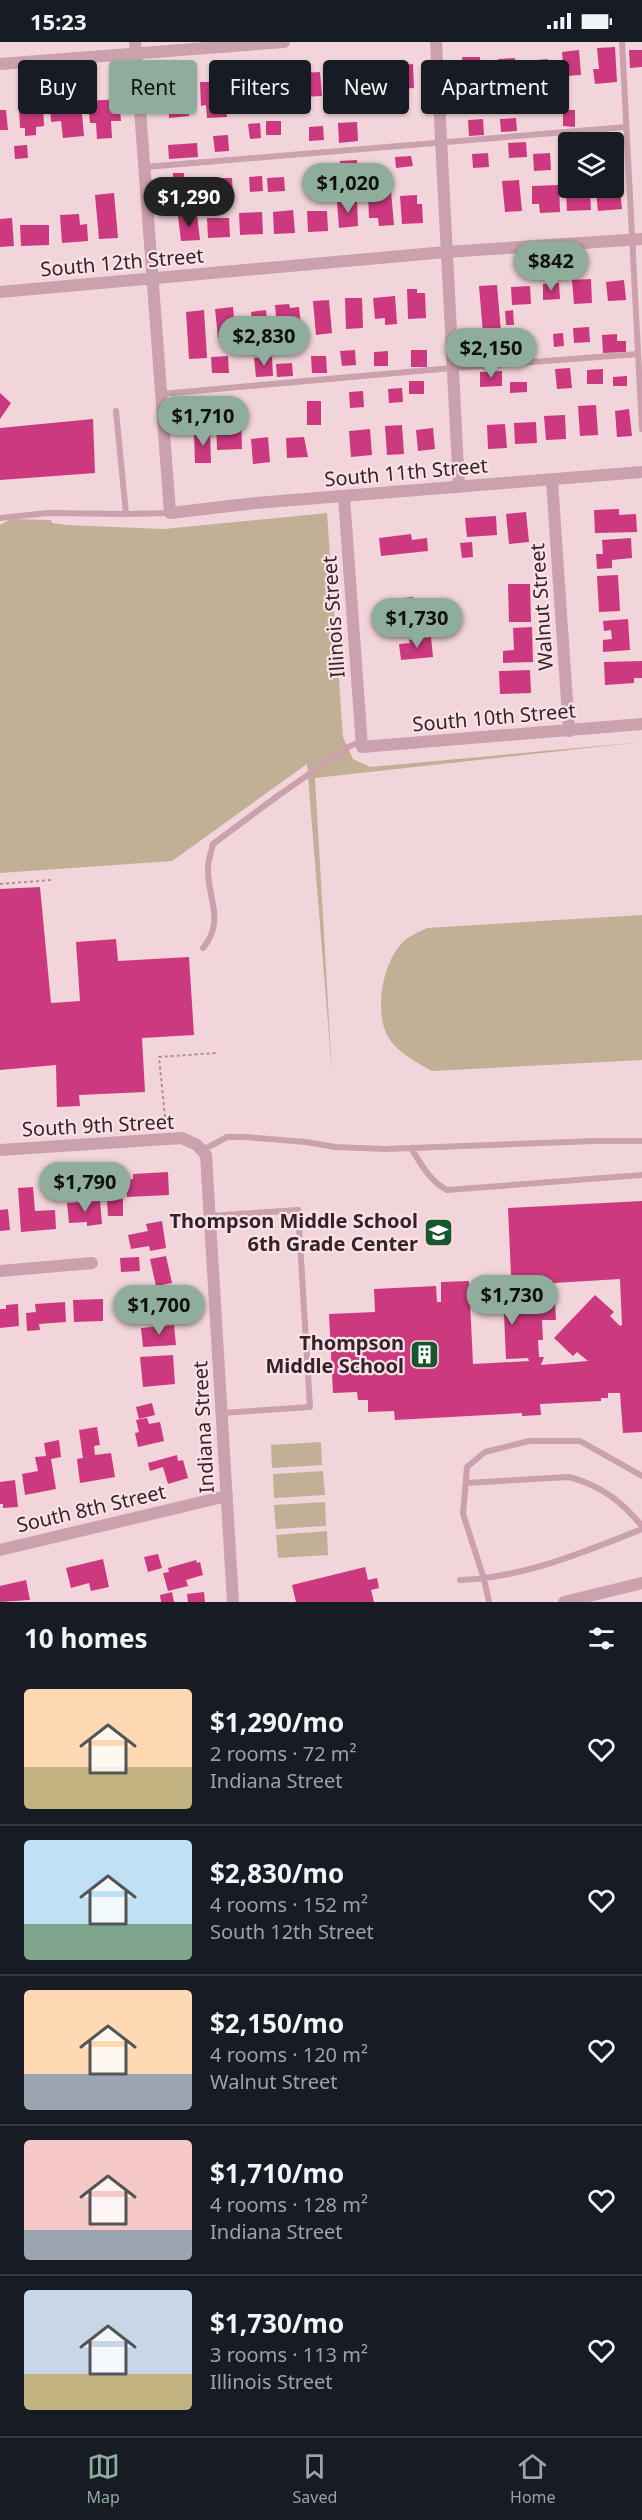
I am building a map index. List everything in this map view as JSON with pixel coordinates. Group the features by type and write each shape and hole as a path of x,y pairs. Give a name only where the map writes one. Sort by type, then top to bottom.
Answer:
{"street":[{"path":"0,64 135,48 284,42"},
{"path":"436,42 459,487"},
{"path":"135,48 160,394 171,512"},
{"name":"South 12th Street","path":"0,292 446,252 637,240"},
{"name":"South 11th Street","path":"171,512 642,472"},
{"name":"Walnut Street","path":"552,481 569,731"},
{"name":"Illinois Street","path":"344,497 362,738"},
{"name":"South 10th Street","path":"362,738 362,747 642,724"},
{"name":"South 9th Street","path":"0,1150 182,1138 200,1148"},
{"name":"Indiana Street","path":"200,1148 207,1155 233,1602"},
{"path":"0,1271 92,1263"},
{"name":"South 8th Street","path":"0,1550 226,1496"},
{"path":"564,1602 580,1600 642,1583"}],"lane":[{"path":"622,42 626,127 637,240 638,354 642,429"},
{"path":"145,167 626,127"},
{"path":"160,394 638,354"},
{"path":"116,411 126,514"},
{"path":"0,518 48,513 171,512"},
{"path":"203,948 211,938 215,909 208,868 213,844 362,738"},
{"path":"200,1148 227,1137 306,1142 335,1148 642,1141"},
{"path":"411,1148 425,1171 437,1185 447,1190 642,1175"},
{"path":"210,1215 298,1210 299,1222 310,1407 222,1413"},
{"path":"489,1602 463,1514 467,1467 485,1452 529,1441 580,1441 642,1476"},
{"path":"460,1580 484,1579 586,1551 642,1528 622,1503 586,1481 569,1477 466,1483"}],"path":[{"path":"0,884 51,880"},
{"path":"165,1117 159,1057 216,1053"}],"shaded area":[{"path":"327,513 343,737 353,759 370,767 642,742 315,778 332,1073 307,764 172,861 0,873 0,525 11,519 51,520 52,523 66,525 164,529"},
{"path":"642,915 642,1060 432,1071 400,1051 386,1033 381,1011 381,998 390,961 403,942 427,928"},
{"path":"321,1442 322,1465 272,1468 271,1445"},
{"path":"323,1471 325,1495 274,1498 273,1474"},
{"path":"325,1502 326,1526 276,1529 274,1505"},
{"path":"327,1531 328,1555 278,1558 276,1535"}],"building":[{"path":"615,47 617,82 595,84 593,69 599,69 597,48"},
{"path":"579,50 581,75 569,76 569,60 563,60 562,52"},
{"path":"629,50 642,50 642,67 630,68"},
{"path":"462,57 480,57 480,60 462,60"},
{"path":"515,58 515,60 498,60"},
{"path":"409,64 413,64 414,88 409,88"},
{"path":"311,72 320,72 322,96 311,97"},
{"path":"200,82 209,82 209,114 227,114 227,117 207,118 206,105 201,106"},
{"path":"97,100 109,100 109,114 120,114 121,121 111,121 112,138 97,139 96,123 90,123 89,114 97,114"},
{"path":"0,110 6,110 8,130 0,130"},
{"path":"569,110 575,110 575,127 563,126 563,114 569,114"},
{"path":"19,114 43,114 44,126 36,127 36,135 25,136 25,128 20,128"},
{"path":"51,114 82,114 84,136 63,138 61,121 51,122"},
{"path":"169,114 189,114 189,116 169,118"},
{"path":"516,118 517,131 501,132 500,119"},
{"path":"483,119 484,135 469,136 468,120"},
{"path":"266,121 281,121 281,135 266,135"},
{"path":"357,122 358,141 339,143 338,123"},
{"path":"260,123 261,138 250,139 248,124"},
{"path":"323,126 324,140 309,141 309,127"},
{"path":"228,135 229,151 215,152 213,136"},
{"path":"526,142 527,157 509,158 508,143"},
{"path":"197,143 198,157 169,159 168,145"},
{"path":"27,145 28,158 15,159 14,146"},
{"path":"488,153 489,167 473,168 472,154"},
{"path":"550,153 551,170 534,171 533,154"},
{"path":"411,156 413,166 396,168 395,157"},
{"path":"357,160 358,177 341,178 340,161"},
{"path":"317,168 325,168 325,181 317,182"},
{"path":"173,173 184,173 184,189 173,189"},
{"path":"262,176 263,191 250,192 249,177"},
{"path":"284,177 285,191 268,192 267,178"},
{"path":"213,178 232,178 233,195 214,196"},
{"path":"519,180 522,211 505,212 502,181"},
{"path":"558,185 560,212 540,213 539,204 532,204 532,186"},
{"path":"391,191 394,225 379,226 378,218 369,218 368,192"},
{"path":"114,193 118,238 99,239 95,195"},
{"path":"417,195 417,204 422,204 423,223 402,224 400,196"},
{"path":"566,198 590,198 591,210 567,211"},
{"path":"597,198 621,198 622,209 598,211"},
{"path":"357,200 358,226 339,228 337,202"},
{"path":"293,210 295,233 274,234 273,212"},
{"path":"307,211 327,211 328,231 308,232"},
{"path":"262,212 263,234 240,235 239,213"},
{"path":"79,214 80,225 87,224 88,241 62,243 60,215"},
{"path":"197,214 200,240 181,241 178,216"},
{"path":"12,218 14,246 0,247 0,219"},
{"path":"207,218 229,218 230,237 208,238"},
{"path":"20,225 49,225 49,245 21,246"},
{"path":"591,279 592,303 574,304 572,280"},
{"path":"624,280 626,300 608,301 606,282"},
{"path":"559,283 560,299 543,300 543,284"},
{"path":"497,285 501,332 483,333 479,286"},
{"path":"530,286 531,304 512,305 511,287"},
{"path":"407,289 417,289 417,293 425,293 426,318 408,319"},
{"path":"395,296 397,324 385,325 385,318 375,319 373,298"},
{"path":"345,298 362,298 363,328 346,329"},
{"path":"329,300 332,333 316,335 313,301"},
{"path":"289,304 290,308 299,307 301,324 277,326 275,305"},
{"path":"233,307 236,337 218,338 215,309"},
{"path":"204,310 207,358 189,359 186,312"},
{"path":"266,310 269,338 254,340 251,312"},
{"path":"513,310 514,325 506,325 505,311"},
{"path":"589,327 590,342 574,343 573,328"},
{"path":"563,333 564,346 554,347 553,334"},
{"path":"617,334 617,341 626,341 626,352 603,353 602,335"},
{"path":"500,343 501,358 481,359 480,344"},
{"path":"355,350 356,365 342,366 340,351"},
{"path":"411,350 427,350 427,367 411,367"},
{"path":"388,351 388,366 374,366 374,352"},
{"path":"228,356 229,373 212,373 211,357"},
{"path":"311,356 326,356 327,373 312,373"},
{"path":"272,357 273,376 256,377 254,358"},
{"path":"292,363 293,376 277,377 276,364"},
{"path":"570,368 572,388 557,389 555,369"},
{"path":"603,369 603,384 587,384 587,370"},
{"path":"502,371 502,386 480,387 480,372"},
{"path":"627,376 627,386 613,386 613,377"},
{"path":"409,381 424,381 424,394 409,394"},
{"path":"510,382 527,382 527,392 510,393"},
{"path":"402,388 403,402 389,403 388,389"},
{"path":"363,391 364,407 350,408 349,392"},
{"path":"0,393 11,403 0,419"},
{"path":"307,401 321,401 321,425 307,425"},
{"path":"596,405 598,435 580,436 578,406"},
{"path":"207,406 208,419 194,420 193,407"},
{"path":"629,409 632,436 617,437 615,411"},
{"path":"565,415 566,439 546,440 544,416"},
{"path":"241,418 242,449 217,450 216,419"},
{"path":"93,419 95,473 0,480 0,428"},
{"path":"536,422 537,443 515,444 514,423"},
{"path":"505,424 507,448 488,449 487,425"},
{"path":"402,425 404,454 387,455 385,426"},
{"path":"433,428 435,449 418,451 416,430"},
{"path":"370,429 372,455 351,457 349,431"},
{"path":"210,431 211,463 195,463 194,432"},
{"path":"268,437 270,462 253,464 251,439"},
{"path":"304,437 308,457 287,458 286,438"},
{"path":"619,509 619,515 636,514 637,532 595,533 594,510"},
{"path":"526,512 529,542 509,544 506,514"},
{"path":"496,516 497,535 467,537 465,518"},
{"path":"411,534 412,540 427,538 428,551 381,556 379,538"},
{"path":"631,538 632,558 612,560 612,568 597,569 596,554 603,554 602,540"},
{"path":"472,542 473,557 462,558 460,543"},
{"path":"618,575 620,611 599,612 597,576"},
{"path":"508,584 530,584 531,622 509,622"},
{"path":"413,597 416,627 398,629 395,599"},
{"path":"628,619 630,650 603,652 603,640 612,639 611,630 604,631 603,621"},
{"path":"532,627 533,662 503,663 503,651 514,650 513,628"},
{"path":"431,637 433,657 401,660 399,644"},
{"path":"642,661 642,678 634,678 634,683 605,685 604,662"},
{"path":"530,670 531,693 500,694 499,671"},
{"path":"40,887 51,1003 80,1001 76,942 116,939 118,961 189,957 194,1035 142,1038 145,1092 79,1095 80,1106 57,1107 56,1065 0,1070 0,889"},
{"path":"168,1172 169,1195 127,1197 126,1180 133,1179 133,1174"},
{"path":"33,1187 35,1211 55,1210 56,1229 21,1232 18,1188"},
{"path":"123,1199 123,1216 108,1216 107,1200"},
{"path":"100,1201 102,1224 87,1226 87,1222 69,1223 67,1203"},
{"path":"642,1201 642,1432 623,1433 620,1393 608,1393 608,1398 601,1398 601,1401 540,1404 541,1415 522,1416 522,1413 395,1420 394,1411 368,1412 368,1400 358,1400 357,1392 333,1393 329,1314 375,1312 374,1289 436,1286 437,1302 441,1302 441,1282 469,1281 473,1364 529,1361 528,1358 506,1359 503,1292 492,1292 492,1277 511,1275 508,1208","holes":["620,1279 622,1325 620,1326 610,1316 614,1312 595,1295 554,1338 573,1356 577,1352 588,1361 541,1365 544,1357 539,1357 538,1340 543,1340 542,1320 556,1320 554,1283"]},
{"path":"8,1209 10,1230 0,1231 0,1210"},
{"path":"162,1221 166,1248 150,1251 149,1246 131,1249 128,1235 148,1231 146,1224"},
{"path":"166,1256 172,1283 156,1286 150,1259"},
{"path":"139,1257 140,1271 121,1272 120,1258"},
{"path":"103,1299 103,1321 74,1322 73,1300"},
{"path":"65,1302 66,1322 39,1324 40,1330 27,1331 26,1313 36,1312 35,1304"},
{"path":"18,1304 19,1326 0,1328 0,1309 6,1309 6,1305"},
{"path":"172,1305 173,1323 155,1324 153,1306"},
{"path":"174,1325 176,1345 143,1347 141,1328"},
{"path":"173,1355 175,1384 143,1387 140,1357"},
{"path":"152,1403 155,1415 139,1419 136,1407"},
{"path":"147,1418 149,1424 160,1422 164,1441 138,1447 135,1433 139,1432 136,1420"},
{"path":"97,1427 100,1445 94,1446 95,1455 111,1453 115,1477 80,1483 77,1459 83,1458 79,1430"},
{"path":"59,1440 61,1457 51,1459 56,1489 25,1495 22,1474 38,1471 35,1457 46,1456 44,1443"},
{"path":"177,1455 178,1461 183,1460 188,1478 168,1484 163,1467 150,1471 148,1463"},
{"path":"15,1480 18,1507 3,1508 3,1504 0,1504 0,1482"},
{"path":"158,1554 162,1568 148,1572 144,1557"},
{"path":"103,1559 109,1587 91,1591 89,1583 71,1588 66,1568"},
{"path":"196,1560 197,1563 200,1562 203,1575 186,1580 188,1586 168,1591 163,1573 169,1572 168,1568"},
{"path":"365,1567 368,1580 377,1578 379,1588 371,1590 374,1602 296,1602 292,1585"},
{"path":"26,1580 30,1600 0,1602 0,1586"},
{"path":"172,1592 174,1602 161,1602 160,1595"},
{"path":"204,1592 205,1602 188,1602 187,1594"}],"place":[{"name":"Thompson Middle School 6th Grade Center","path":"439,1232"},
{"name":"Thompson Middle School","path":"425,1354"}]}
